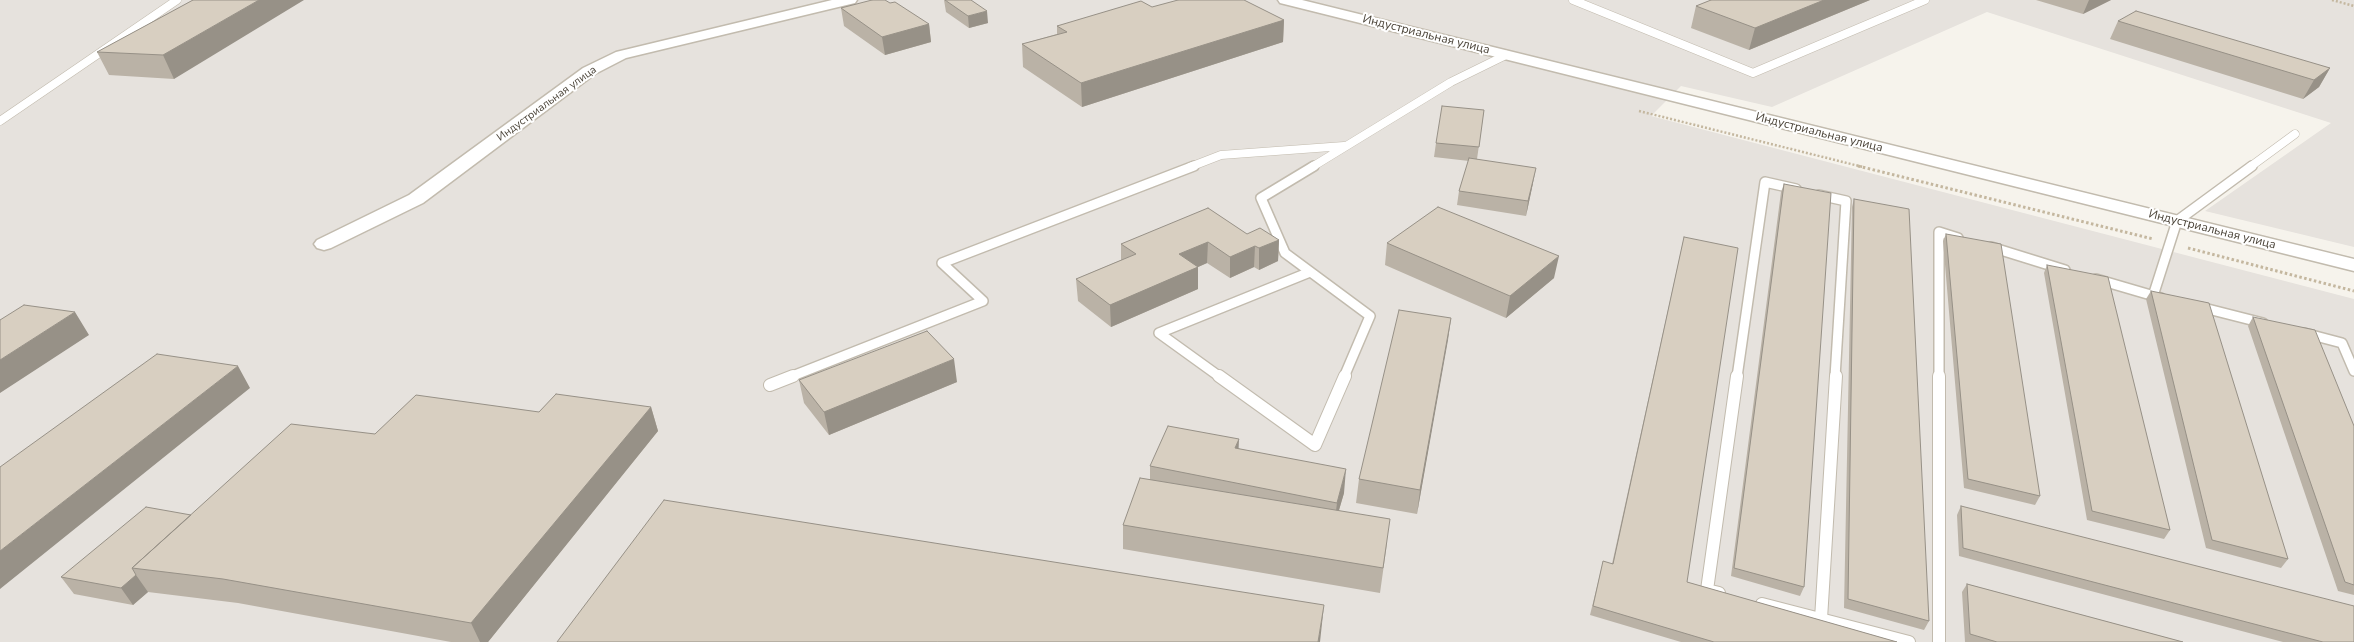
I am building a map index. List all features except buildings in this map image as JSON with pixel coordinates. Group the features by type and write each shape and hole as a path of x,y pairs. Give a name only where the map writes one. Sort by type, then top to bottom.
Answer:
{"street":[{"name":"Индустриальная улица","path":"324,244 416,200 589,71 622,55 850,0"},
{"name":"Индустриальная улица","path":"1285,0 2354,265"}],"lane":[{"path":"0,120 177,0"},
{"path":"1573,0 1753,73 1925,0"},
{"path":"1310,272 1159,333 1315,445 1370,316 1285,253 1261,198 1451,82 1506,55"},
{"path":"2153,296 2177,221 2295,134"},
{"path":"770,385 983,301 942,264 1221,155 1347,146"},
{"path":"1726,595 1707,590 1765,182 1846,201 1821,619"},
{"path":"1939,642 1939,232 2172,300"},
{"path":"2190,305 2276,326"},
{"path":"2295,331 2342,343 2354,371"},
{"path":"1755,602 1909,642"}],"path":[{"path":"2332,0 2354,6"},
{"path":"1639,111 2354,290"}],"shaded area":[{"path":"0,0 2354,0 2354,247 2205,211 2331,123 1987,12 1772,107 1681,86 1651,116 2354,299 2354,642 0,642"}]}
